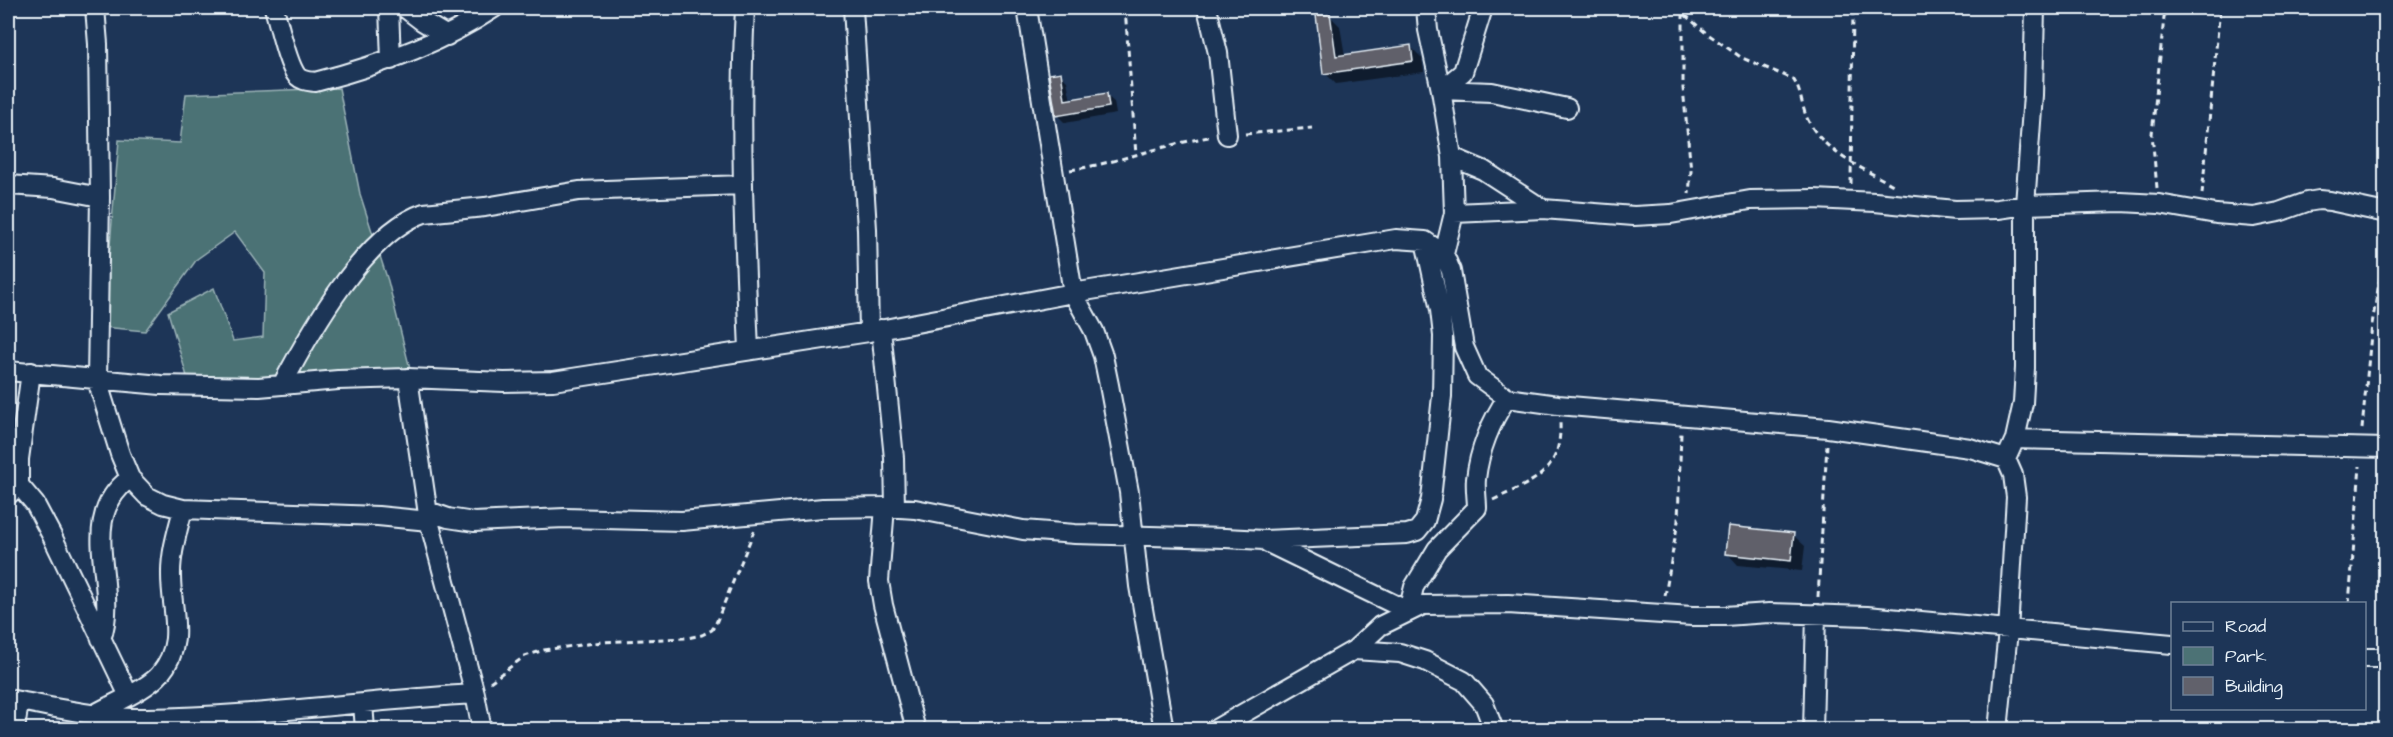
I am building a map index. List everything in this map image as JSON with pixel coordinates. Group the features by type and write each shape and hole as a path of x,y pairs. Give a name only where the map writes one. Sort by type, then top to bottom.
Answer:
{"street":[{"path":"95,8 98,44 100,197 97,380 120,454 130,478 147,496 163,504 183,509 428,516 474,522 565,518 682,521 760,512 890,507 915,509 1023,530 1075,534 1264,540 1407,534 1417,531 1425,521 1431,500 1442,396 1443,347 1440,310 1425,241"},
{"path":"274,8 291,63 298,76 306,81 322,80 391,60 447,36 494,8"},
{"path":"389,8 391,60"},
{"path":"405,8 447,36"},
{"path":"745,8 742,74 742,185 749,351"},
{"path":"853,8 875,331 894,458 890,507 879,581 883,605 916,729"},
{"path":"1027,8 1072,293 1094,331 1103,356 1127,483 1139,586 1164,729"},
{"path":"1207,8 1218,53 1227,135"},
{"path":"1426,8 1428,30 1452,157 1454,213 1444,254"},
{"path":"1441,90 1463,72 1483,8"},
{"path":"1998,729 2008,631 2016,497 2013,475 2006,459 2015,439 2023,403 2025,368 2025,205 2033,95 2035,8"},
{"path":"1441,90 1510,95 1567,108"},
{"path":"1452,157 1483,170 1543,209"},
{"path":"8,184 53,188 100,197"},
{"path":"282,385 324,310 344,283 383,239 413,217 424,213 526,202 579,191 742,185"},
{"path":"1454,213 1543,209 1634,216 1687,211 1750,200 1875,202 1955,210 2121,202 2159,204 2254,217 2319,200 2385,213"},
{"path":"8,370 161,385 259,387 338,380 408,378 504,382 553,381 875,331 1072,293 1396,239 1425,241 1444,254 1451,271 1464,347 1477,376 1507,398 1558,405 1828,429 1970,448 2006,459"},
{"path":"31,372 13,490 35,504 129,696"},
{"path":"408,378 428,516 475,694 482,729"},
{"path":"1408,611 1414,587 1437,549 1477,508 1476,479 1487,438 1494,416 1507,398"},
{"path":"2015,439 2385,448"},
{"path":"101,639 106,616 101,526 105,508 111,496 130,478"},
{"path":"93,715 129,696 159,676 172,656 176,636 171,571 183,509"},
{"path":"1264,540 1408,611"},
{"path":"1214,729 1354,650 1380,626 1423,604 1508,604 1725,616 1769,613 1867,616 2171,645"},
{"path":"1813,729 1816,614"},
{"path":"1354,650 1400,653 1425,661 1464,681 1484,704 1494,729"},
{"path":"2366,658 2385,658"},
{"path":"15,729 13,700 93,715 243,721 363,703 475,694"},
{"path":"363,703 365,729"}],"path":[{"path":"1125,8 1136,155"},
{"path":"1305,8 1306,14"},
{"path":"1677,8 1705,32 1742,58 1793,79 1797,84 1802,109 1821,140 1852,164 1899,189 1916,206"},
{"path":"1852,164 1853,8"},
{"path":"2159,204 2152,134 2165,8"},
{"path":"2200,211 2220,8"},
{"path":"1683,13 1683,88 1691,171 1687,211"},
{"path":"1053,172 1107,164 1193,140 1312,128"},
{"path":"2349,602 2358,501 2360,446 2372,324 2385,243"},
{"path":"1477,508 1525,487 1555,458 1560,435 1558,405"},
{"path":"1662,613 1678,521 1682,416"},
{"path":"1816,614 1828,429"},
{"path":"475,694 525,656 544,650 602,642 687,638 702,636 712,630 736,578 760,512"}],"green space":[{"path":"339,88 360,194 388,281 410,369 191,390 168,312 214,288 233,341 263,337 265,273 235,232 197,259 145,331 103,327 119,140 180,143 186,94"}],"building":[{"path":"1330,13 1336,56 1411,45 1413,61 1323,74 1316,15"},
{"path":"1061,72 1065,100 1107,93 1109,107 1056,116 1049,74"},
{"path":"1728,526 1794,533 1791,561 1725,554"}]}
